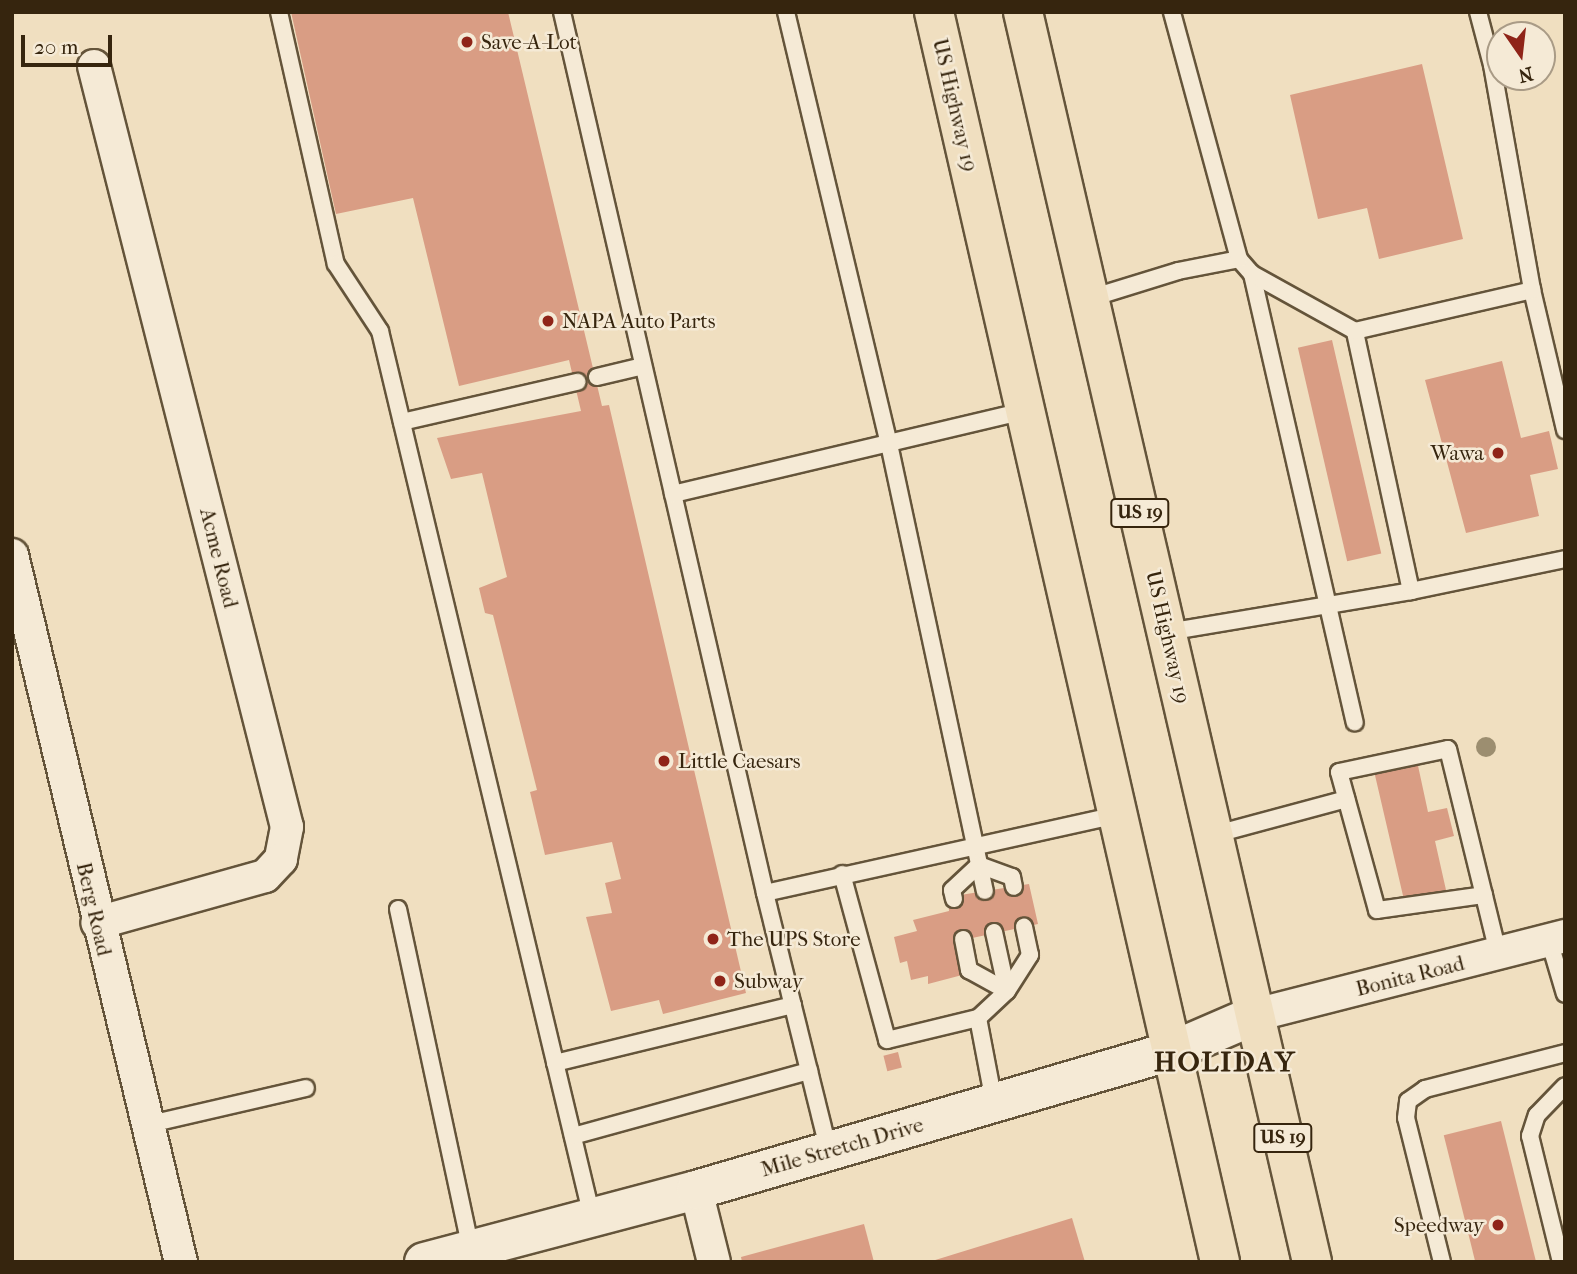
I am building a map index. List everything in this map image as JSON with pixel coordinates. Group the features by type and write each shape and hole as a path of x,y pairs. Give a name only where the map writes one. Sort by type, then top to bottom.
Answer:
{"highway":[{"name":"US Highway 19","path":"934,12 1220,1262"},
{"name":"US Highway 19","path":"1023,12 1312,1262"}],"street":[{"name":"Acme Road","path":"94,66 287,827 281,859 265,876 97,923"},
{"name":"Berg Road","path":"12,555 97,923 181,1262"},
{"name":"Bonita Road","path":"1255,1015 1557,938"},
{"name":"Mile Stretch Drive","path":"424,1262 696,1190 1172,1051 1255,1015"},
{"path":"696,1190 715,1262"}],"lane":[{"path":"279,12 336,264 380,331 592,1217"},
{"path":"562,12 765,893 829,1151"},
{"path":"786,12 889,444 985,891"},
{"path":"1172,12 1239,259 1252,274 1355,331 1532,290"},
{"path":"1478,12 1492,65 1532,290 1565,430"},
{"path":"1091,299 1178,271 1239,259"},
{"path":"1252,274 1331,603 1355,722"},
{"path":"1355,331 1411,591"},
{"path":"597,377 643,366"},
{"path":"402,422 576,382"},
{"path":"673,494 1025,411"},
{"path":"1167,632 1411,591 1565,559"},
{"path":"1484,895 1377,910 1339,772 1448,749 1499,953"},
{"path":"1213,835 1346,799"},
{"path":"765,893 1117,815"},
{"path":"978,865 1012,877 1014,887"},
{"path":"954,899 951,890 978,865"},
{"path":"842,874 887,1040 978,1018 1007,991 1030,955 1024,927"},
{"path":"398,909 471,1249"},
{"path":"994,932 1007,991"},
{"path":"1557,938 1565,994"},
{"path":"962,939 969,970 1007,991"},
{"path":"555,1063 793,1005"},
{"path":"978,1018 994,1102"},
{"path":"1442,1262 1406,1118 1408,1101 1425,1088 1565,1053"},
{"path":"573,1136 809,1071"},
{"path":"1560,1262 1530,1136 1536,1115 1565,1086"},
{"path":"146,1125 306,1088"}],"building":[{"path":"291,12 508,12 602,406 609,405 746,993 663,1014 659,1000 611,1011 586,917 612,913 605,883 621,879 612,842 545,855 530,792 537,790 493,615 485,613 479,588 507,577 482,473 451,479 437,438 581,411 569,360 459,386 413,198 336,214"},
{"path":"1422,64 1463,239 1379,259 1367,208 1318,219 1290,95"},
{"path":"1332,340 1381,553 1347,561 1298,348"},
{"name":"Wawa","path":"1502,361 1521,438 1549,431 1558,469 1530,475 1539,516 1466,533 1425,380"},
{"path":"1417,761 1428,812 1447,808 1454,836 1435,841 1446,890 1404,900 1374,771"},
{"path":"1029,884 1038,924 958,941 966,974 928,984 928,976 911,980 907,961 900,963 894,937 917,931 913,920 949,911 948,897"},
{"path":"898,1052 902,1068 887,1071 883,1056"},
{"path":"1501,1121 1536,1262 1475,1262 1444,1135"},
{"path":"1072,1218 1085,1262 932,1262 932,1261"},
{"path":"864,1224 874,1262 742,1262 741,1257"}],"place":[{"name":"Save-A-Lot","path":"467,42"},
{"name":"NAPA Auto Parts","path":"548,321"},
{"name":"Wawa","path":"1498,453"},
{"name":"Little Caesars","path":"664,761"},
{"name":"The UPS Store","path":"713,939"},
{"name":"Subway","path":"720,981"},
{"name":"Speedway","path":"1498,1225"}],"district":[{"name":"HOLIDAY","path":"1225,1062"}]}
